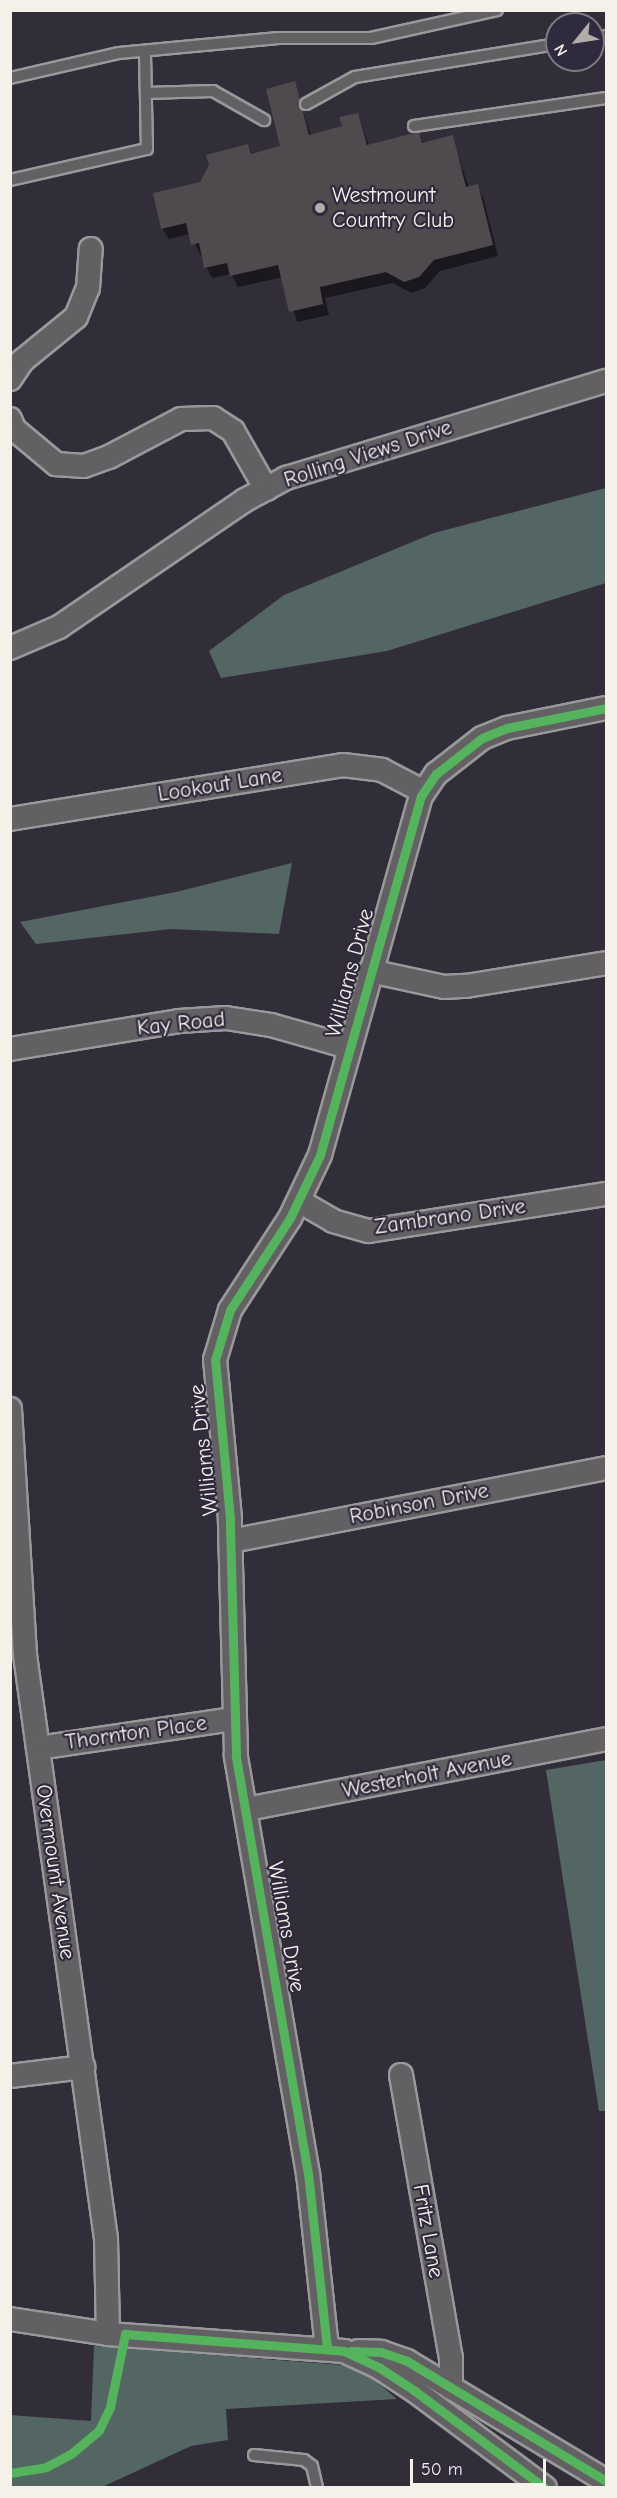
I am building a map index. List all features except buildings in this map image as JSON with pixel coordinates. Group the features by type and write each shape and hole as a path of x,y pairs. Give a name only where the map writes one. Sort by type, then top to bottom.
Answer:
{"street":[{"path":"10,379 22,361 76,317 88,288 91,249"},
{"name":"Rolling Views Drive","path":"10,648 59,627 286,478 606,381"},
{"path":"10,419 14,429 56,464 84,466 109,457 181,419 213,418 233,431 266,489"},
{"name":"Rolling Views Drive","path":"10,635 59,627"},
{"name":"Williams Drive","path":"336,2349 233,1719 231,1541 214,1360 230,1310 299,1201 320,1155 413,817 424,792 436,774 482,738 507,728 606,708"},
{"name":"Lookout Lane","path":"10,819 343,765 382,770 424,792"},
{"path":"370,971 444,987 466,986 606,963"},
{"name":"Kay Road","path":"10,1049 179,1021 226,1018 271,1024 350,1047"},
{"name":"Zambrano Drive","path":"299,1201 342,1224 369,1231 606,1194"},
{"name":"Overmount Avenue","path":"10,1409 14,1512 25,1655 106,2240 108,2334"},
{"name":"Robinson Drive","path":"231,1541 606,1468"},
{"name":"Thornton Place","path":"38,1748 233,1719"},
{"name":"Westerholt Avenue","path":"247,1809 606,1739"},
{"path":"10,2076 83,2067"},
{"name":"Fritz Lane","path":"401,2075 451,2358 451,2388"},
{"path":"10,2319 108,2334 394,2355 606,2481"},
{"path":"336,2349 380,2368 415,2391 545,2487"}],"lane":[{"path":"10,78 145,51 278,38 371,38 496,10"},
{"path":"306,104 355,77 545,46"},
{"path":"10,180 147,149 145,51"},
{"path":"146,93 213,91 264,120"},
{"path":"414,126 606,98"},
{"path":"254,2455 304,2460 312,2466 317,2487"}],"shaded area":[{"path":"606,488 606,583 387,651 221,678 209,651 284,595 434,533"},
{"path":"292,863 279,934 171,929 36,944 20,922 176,892"},
{"path":"606,1760 606,2111 599,2111 546,1770"},
{"path":"94,2346 343,2365 366,2373 397,2399 226,2409 228,2440 191,2446 100,2488 11,2487 10,2415 91,2421"}],"cycle path":[{"path":"327,2348 308,2174 236,1755 230,1518 215,1360 230,1310 290,1218 320,1155 421,796 436,774 482,738 507,728 606,708"},
{"path":"10,2473 46,2467 72,2453 99,2430 110,2407 125,2334 344,2351 380,2368 415,2391 545,2488"},
{"path":"351,2351 381,2352 407,2361 606,2481"}],"place":[{"name":"Westmount Country Club","path":"320,208"}]}
